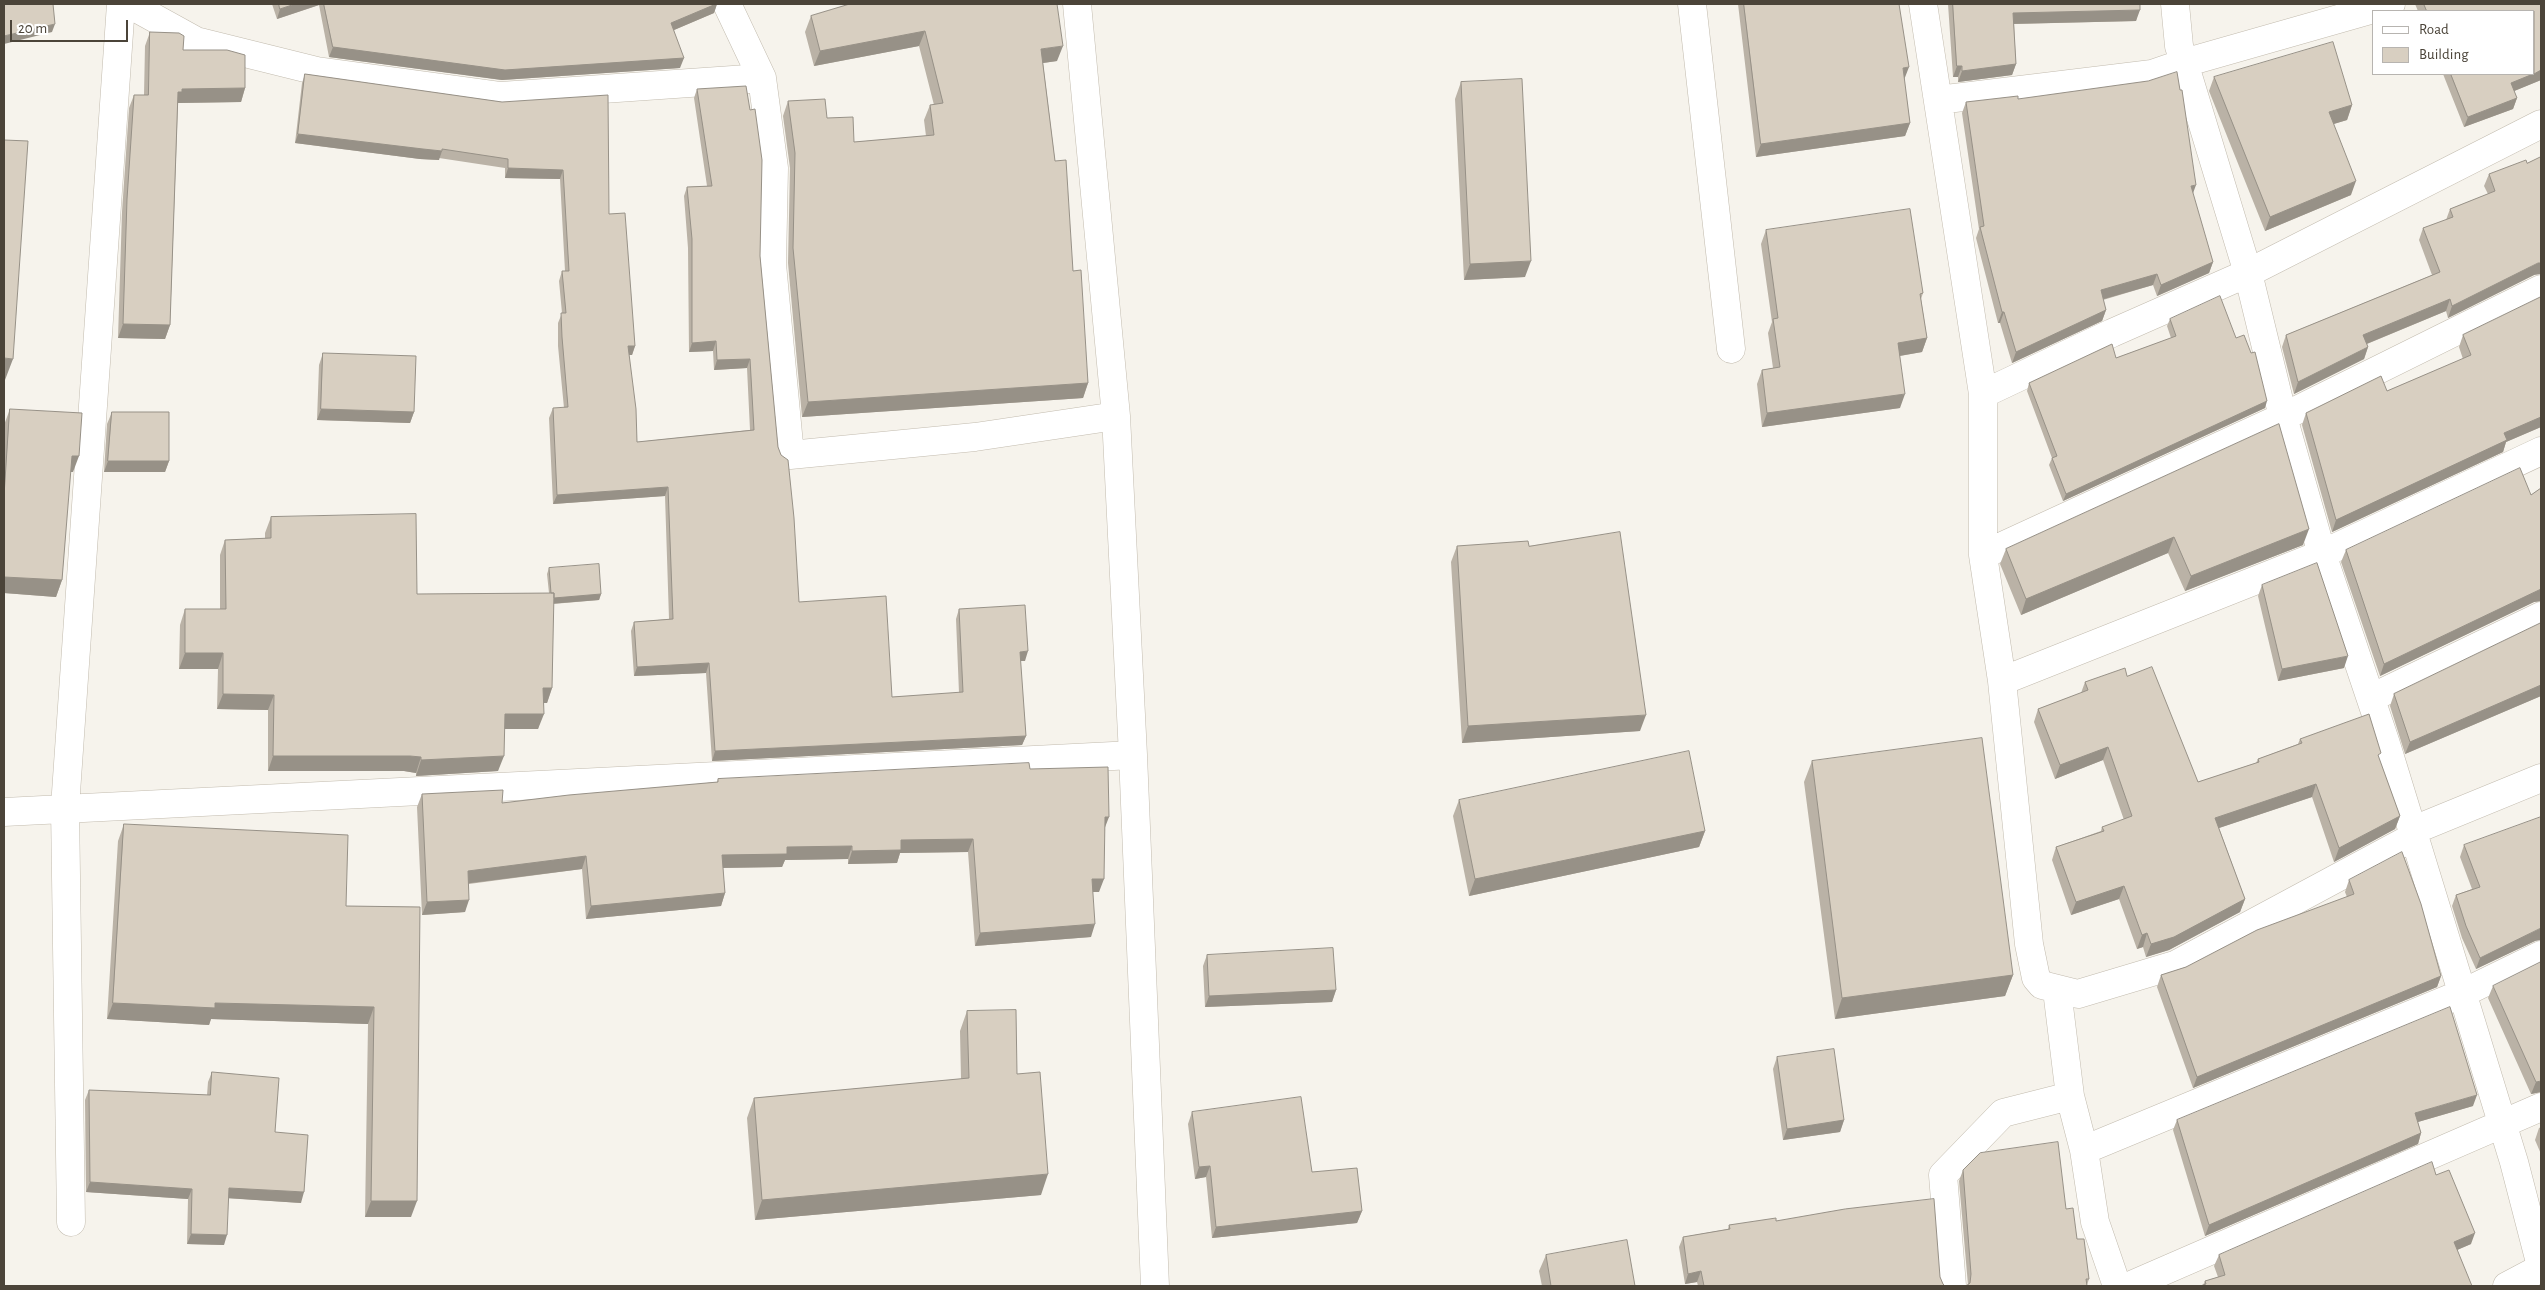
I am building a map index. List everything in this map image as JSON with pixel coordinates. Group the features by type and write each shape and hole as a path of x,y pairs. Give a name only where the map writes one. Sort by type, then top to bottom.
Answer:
{"street":[{"path":"71,1222 65,807 121,4"},
{"path":"129,4 196,41 316,71 501,96 762,78"},
{"path":"727,4 762,78 774,168 772,264 790,455 975,437 1116,416"},
{"path":"1077,4 1116,416 1133,755 1155,1286"},
{"path":"1692,4 1731,349"},
{"path":"1923,4 1983,394 1983,554 2002,681 2029,944 2036,978 2042,985 2078,994 2175,965 2415,836"},
{"path":"2175,4 2179,46 2248,273 2282,417 2322,554 2415,836 2461,994 2503,1124 2541,1267 2507,1286"},
{"path":"1938,100 2152,74 2184,63 2392,4"},
{"path":"1983,394 2112,333 2248,273 2541,124"},
{"path":"1983,554 2282,417 2541,289"},
{"path":"2002,681 2322,554 2541,451"},
{"path":"2371,698 2541,616"},
{"path":"4,812 65,807 1133,755"},
{"path":"2415,836 2414,830 2541,778"},
{"path":"2084,1150 2461,994 2541,955"},
{"path":"2057,990 2070,1096 2084,1150 2095,1222 2117,1286"},
{"path":"1952,1286 1943,1175 2003,1113 2070,1096"},
{"path":"2129,1286 2541,1107"}],"building":[{"path":"4,4 53,4 55,24 4,36"},
{"path":"279,4 295,4 280,9"},
{"path":"324,4 716,4 671,23 684,58 505,70 333,47"},
{"path":"850,4 1057,4 1063,46 1041,49 1055,161 1066,160 1073,271 1081,270 1088,383 808,402 793,248 795,153 788,101 825,99 827,118 853,117 854,142 934,135 930,105 943,103 925,31 820,51 811,16"},
{"path":"1744,4 1899,4 1909,67 1903,68 1910,123 1761,144"},
{"path":"1953,4 2140,4 2140,10 2013,13 2016,64 1962,71 1962,66 1957,66"},
{"path":"2424,4 2541,4 2541,70 2535,73 2535,10 2427,10"},
{"path":"150,32 179,33 184,36 183,50 227,50 245,55 245,88 182,89 182,92 178,92 170,325 123,324 127,199 134,95 148,95"},
{"path":"2333,42 2352,105 2329,112 2356,181 2270,217 2214,77"},
{"path":"2177,72 2180,90 2182,90 2196,185 2191,186 2213,262 2161,285 2157,274 2101,290 2106,310 2016,352 2004,312 2002,312 1980,227 1984,226 1966,102 2018,96 2018,99 2148,81"},
{"path":"305,74 502,102 608,95 609,214 625,213 635,346 628,346 636,409 637,442 754,430 750,359 717,360 716,341 692,343 692,239 687,187 712,186 697,89 746,86 750,110 755,109 762,160 760,256 778,447 781,455 788,460 794,518 799,602 886,596 892,697 963,692 959,609 1025,605 1028,651 1020,652 1026,736 715,751 709,663 637,667 634,622 673,619 668,487 557,495 553,408 568,407 561,313 566,313 562,271 569,271 563,170 508,168 508,159 442,149 442,151 298,134"},
{"path":"2451,75 2531,75 2511,83 2517,98 2468,117"},
{"path":"1522,79 1531,261 1470,264 1461,82"},
{"path":"4,140 28,141 13,359 4,358"},
{"path":"2541,157 2541,263 2452,306 2450,299 2363,335 2368,347 2298,382 2286,335 2440,272 2423,228 2453,217 2450,209 2495,191 2489,174 2526,160 2527,163"},
{"path":"1910,209 1923,293 1920,294 1927,338 1898,343 1905,394 1767,413 1762,370 1780,367 1773,319 1778,318 1766,230"},
{"path":"2220,296 2236,338 2244,335 2251,353 2255,352 2267,401 2066,494 2052,458 2057,456 2029,383 2112,344 2116,358 2176,336 2170,319"},
{"path":"2541,297 2541,417 2504,433 2507,440 2336,520 2306,413 2381,376 2387,391 2471,355 2463,335"},
{"path":"323,353 416,356 414,412 321,409"},
{"path":"10,409 82,413 79,456 72,456 62,580 4,577 4,496"},
{"path":"112,412 169,412 169,461 108,461"},
{"path":"2279,424 2309,529 2191,576 2174,537 2026,599 2006,549"},
{"path":"2520,468 2531,495 2541,488 2541,589 2384,664 2346,550"},
{"path":"416,514 417,594 554,593 552,688 543,688 544,714 505,714 504,756 421,760 421,757 410,756 273,756 274,695 223,694 223,653 185,653 185,609 226,609 225,540 271,538 271,517"},
{"path":"1620,532 1646,715 1468,726 1457,546 1528,541 1529,546"},
{"path":"2317,563 2348,656 2282,669 2262,585"},
{"path":"599,564 601,594 554,598 554,593 551,593 549,568"},
{"path":"2541,623 2541,685 2410,742 2394,694"},
{"path":"2152,667 2198,782 2259,762 2258,759 2302,743 2300,739 2369,714 2381,753 2378,755 2400,816 2339,848 2316,784 2215,818 2245,899 2174,937 2151,944 2147,933 2142,935 2124,886 2076,902 2056,847 2104,831 2102,827 2132,816 2108,747 2060,765 2038,709 2088,690 2085,682 2125,668 2127,676"},
{"path":"1982,738 2013,975 1842,998 1812,761"},
{"path":"1689,751 1705,831 1475,879 1459,800"},
{"path":"1029,763 1030,769 1108,767 1109,817 1105,817 1104,879 1092,879 1095,924 980,933 973,839 901,840 901,850 852,851 852,846 787,847 787,854 722,855 725,893 591,906 586,856 468,871 469,900 427,902 422,794 503,790 502,803 718,782 718,779"},
{"path":"2541,817 2541,928 2480,958 2466,926 2456,895 2480,887 2464,845"},
{"path":"124,824 348,835 346,906 420,907 417,1201 371,1201 374,1007 215,1003 215,1008 113,1003"},
{"path":"2402,852 2421,904 2441,976 2197,1077 2161,975 2186,967 2257,930 2354,894 2349,880"},
{"path":"1333,948 1336,990 1209,996 1207,955"},
{"path":"2541,962 2541,1081 2536,1082 2493,986"},
{"path":"2450,1007 2477,1095 2415,1113 2421,1133 2209,1225 2177,1120"},
{"path":"1016,1010 1017,1074 1040,1072 1048,1174 762,1200 754,1098 969,1078 967,1011"},
{"path":"1834,1049 1844,1120 1787,1129 1777,1057"},
{"path":"212,1072 279,1078 275,1132 308,1135 304,1192 229,1188 227,1235 191,1234 192,1189 90,1182 89,1090 210,1095"},
{"path":"1301,1097 1312,1172 1357,1168 1362,1211 1216,1227 1210,1166 1199,1167 1192,1112"},
{"path":"2058,1142 2066,1209 2073,1208 2077,1239 2084,1239 2089,1279 2086,1279 2087,1286 1966,1286 1970,1283 1971,1274 1963,1170 1980,1153"},
{"path":"2432,1162 2436,1175 2449,1170 2475,1233 2454,1242 2472,1286 2200,1286 2206,1284 2205,1281 2225,1275 2219,1255"},
{"path":"1934,1199 1940,1277 1945,1286 1704,1286 1701,1271 1688,1274 1683,1237 1730,1229 1729,1225 1776,1218 1776,1221 1845,1209"},
{"path":"1627,1240 1635,1286 1551,1286 1546,1255"}]}
